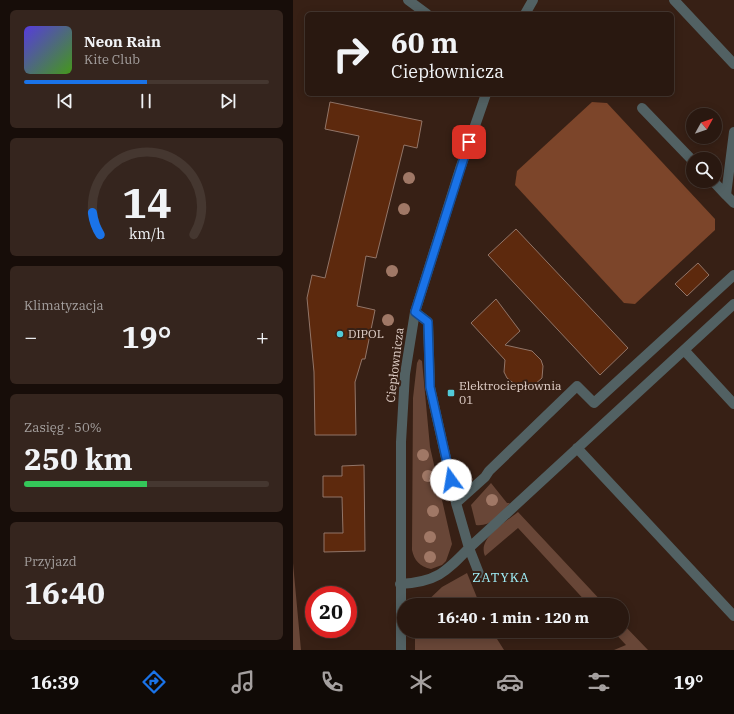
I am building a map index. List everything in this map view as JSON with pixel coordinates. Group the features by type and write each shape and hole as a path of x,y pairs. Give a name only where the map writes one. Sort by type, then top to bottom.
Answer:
{"street":[{"path":"408,0 424,12"},
{"path":"526,12 533,0"},
{"path":"674,0 734,64"},
{"name":"Ciepłownicza","path":"401,650 401,435 405,374 415,312 484,96"},
{"path":"642,108 686,154"},
{"path":"726,194 734,132"},
{"path":"720,188 734,203"},
{"path":"456,503 485,477 489,471 577,386 594,403 734,275"},
{"path":"400,584 417,583 439,576 734,304"},
{"path":"415,312 428,322 430,387 456,503 469,548 480,576"},
{"path":"684,350 734,404"},
{"path":"577,448 734,616"}],"shaded area":[{"path":"592,102 607,103 715,219 715,230 635,304 624,303 515,185 517,171"},
{"path":"419,359 422,361 430,447 452,544 446,561 442,565 431,569 424,567 418,562 414,557 412,550 413,398 417,363"},
{"path":"491,483 507,503 510,503 500,515 491,522 476,525 471,505"},
{"path":"518,512 598,598 583,598 518,528 485,556 485,543 500,526"},
{"path":"293,563 301,650 293,650"},
{"path":"467,573 477,598 430,598 442,587"},
{"path":"629,630 648,650 614,650 626,645 620,638 629,638"},
{"path":"415,638 496,638 504,650 415,650"}],"building":[{"path":"330,102 422,121 417,148 404,145 376,258 366,256 357,306 375,310 365,359 362,359 355,382 356,435 315,435 314,372 307,298 312,275 325,278 359,136 325,129"},
{"path":"516,229 628,348 600,375 488,255"},
{"path":"698,263 709,275 687,296 675,284"},
{"path":"496,299 520,331 505,345 532,351 541,360 543,366 542,378 533,386 526,388 516,385 507,378 504,372 505,360 471,323"},
{"path":"364,465 365,551 324,552 324,533 343,533 342,497 323,497 323,476 342,476 342,466"}],"place":[{"name":"DIPOL","path":"340,334"},
{"name":"Elektrociepłownia 01","path":"451,393"}],"district":[{"name":"ZATYKA","path":"501,577"}],"route":[{"path":"451,480 430,387 428,322 415,312 469,142"}]}
